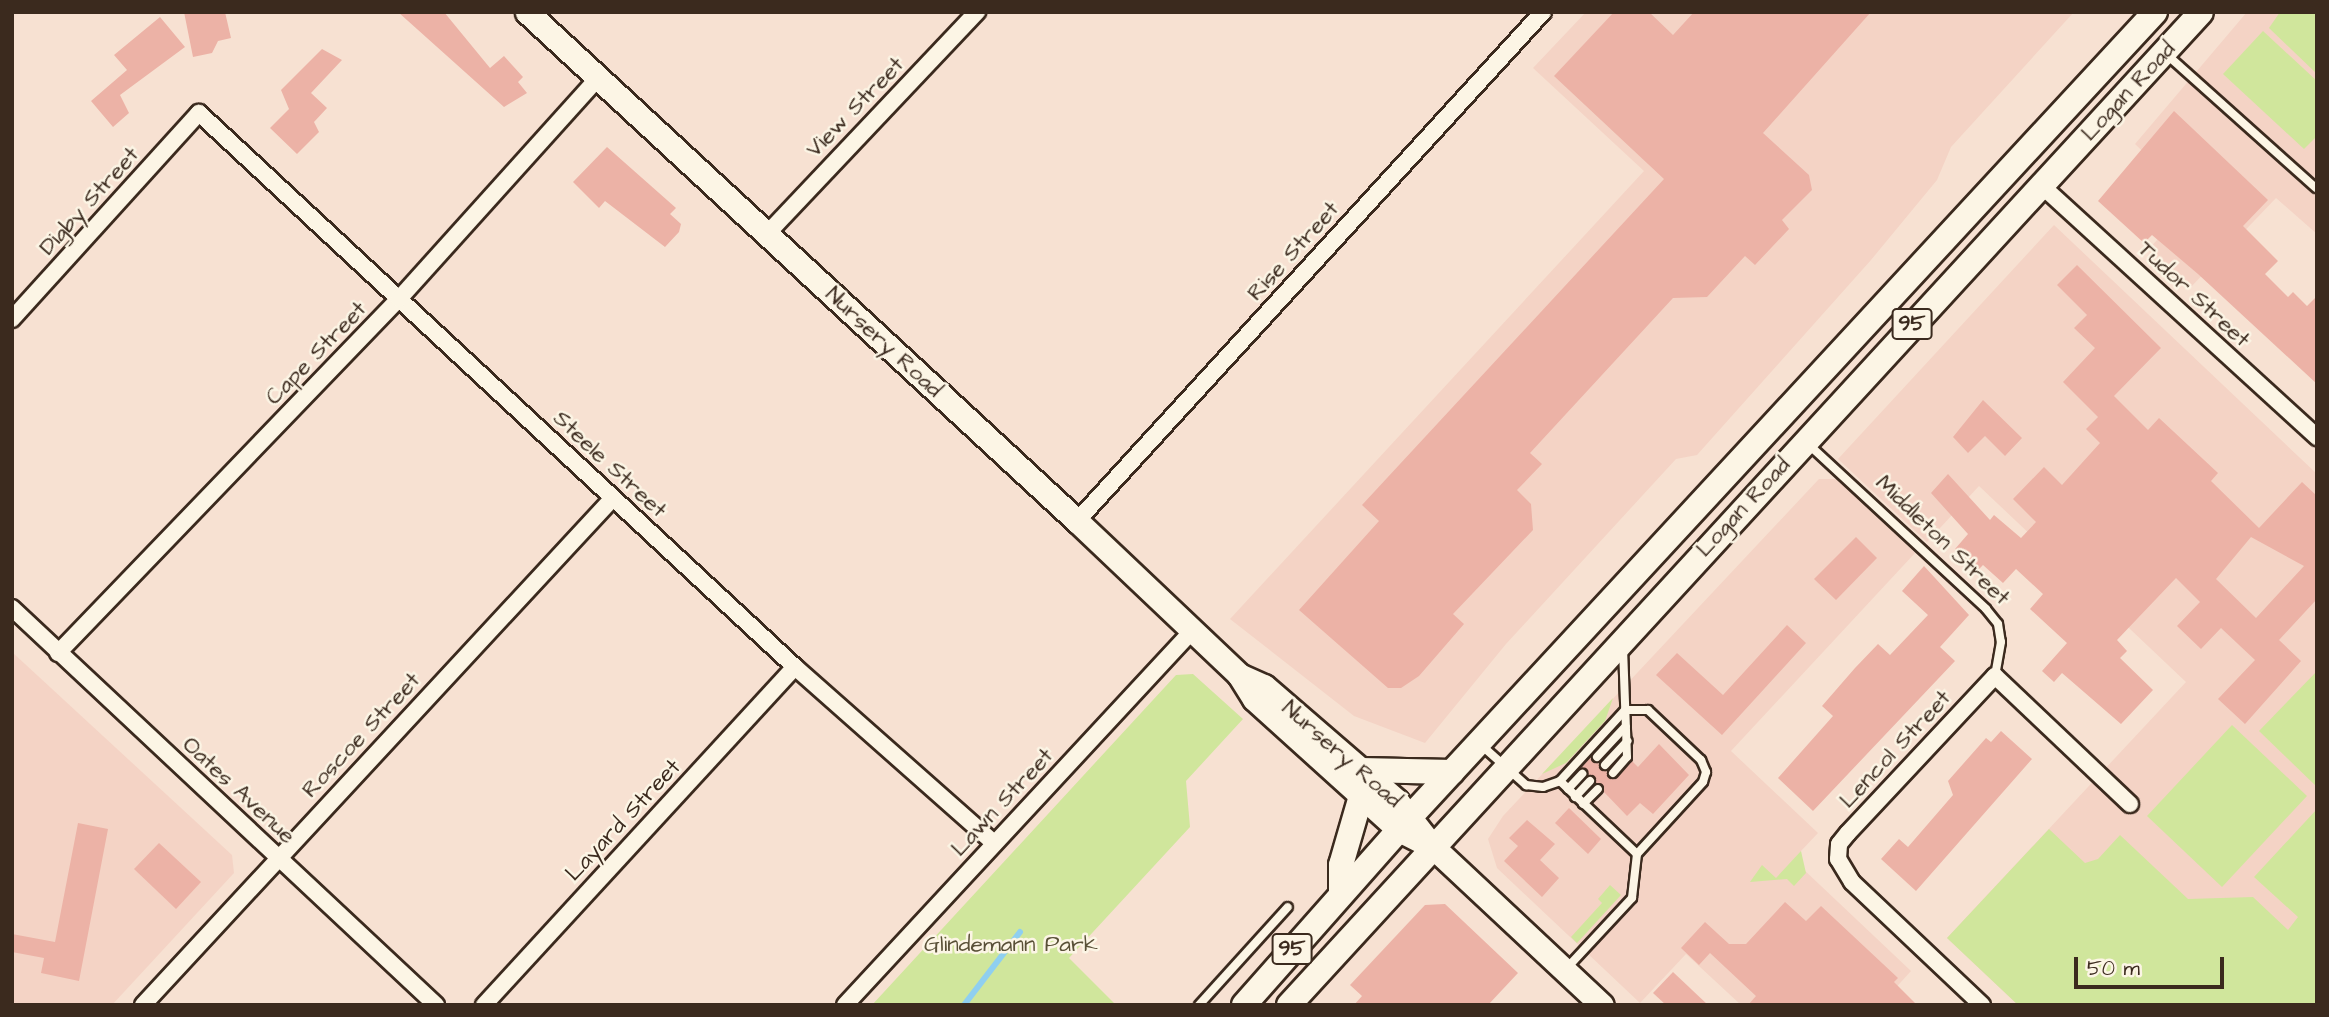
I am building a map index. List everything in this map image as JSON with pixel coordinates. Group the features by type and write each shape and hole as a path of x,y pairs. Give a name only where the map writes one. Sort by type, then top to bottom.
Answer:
{"main road":[{"name":"Nursery Road","path":"527,12 1077,521 1239,675 1254,699 1361,796 1405,823 1433,847 1602,1005"},
{"name":"Logan Road","path":"1244,1005 1405,823 2155,12"},
{"name":"Logan Road","path":"1289,1005 1623,637 2201,12"},
{"name":"Nursery Road","path":"1239,675 1264,686 1361,770 1405,823"},
{"path":"1361,770 1452,772"},
{"path":"1341,894 1341,865 1361,796"}],"street":[{"name":"View Street","path":"767,234 977,12"},
{"name":"Rise Street","path":"1077,521 1543,12"},
{"name":"Cape Street","path":"58,653 399,299 599,77"},
{"name":"Steele Street","path":"199,113 795,667 994,843"},
{"name":"Digby Street","path":"12,319 199,113"},
{"name":"Tudor Street","path":"2041,185 2317,437"},
{"name":"Roscoe Street","path":"143,1005 613,498"},
{"name":"Oates Avenue","path":"12,608 436,1005"},
{"name":"Lawn Street","path":"845,1005 1192,631"},
{"name":"Layard Street","path":"484,1005 795,667"},
{"path":"1995,676 2130,804"},
{"name":"Lencol Street","path":"1982,1005 1852,882 1839,859 1839,844 1995,676"}],"lane":[{"path":"2164,52 2316,188"},
{"name":"Middleton Street","path":"1804,440 1998,624 1995,676"},
{"path":"1613,772 1627,757 1623,637"},
{"path":"1479,743 1526,785 1560,781 1625,710 1648,710 1701,760 1706,772 1703,782 1637,854 1632,898 1565,970"},
{"path":"1597,757 1626,726"},
{"path":"1605,765 1627,741"},
{"path":"1568,789 1582,774"},
{"path":"1560,781 1637,854"},
{"path":"1575,797 1590,781"},
{"path":"1583,804 1598,789"},
{"path":"1199,1005 1289,907"}],"shaded area":[{"path":"1586,12 2074,12 1951,147 1937,180 1871,260 1697,455 1676,459 1506,644 1425,743 1354,716 1230,619 1644,171 1533,68"},
{"path":"2247,12 2317,12 2317,234 2276,198 2189,289 2148,250 2193,200 2135,144"},
{"path":"2054,225 2317,474 2317,1005 2018,1005 1947,938 2186,682 1979,486 1927,542 1838,459"},
{"path":"1819,479 1838,479 1915,553 1731,751 1818,833 1801,851 1802,868 1911,971 1880,1005 1741,1005 1686,954 1640,1003 1497,868 1488,839 1503,816"},
{"path":"12,652 232,855 234,873 112,1005 12,1005"}],"green space":[{"path":"2280,12 2317,12 2317,74 2269,28"},
{"path":"2263,31 2317,81 2317,136 2304,149 2223,74"},
{"path":"2317,671 2317,787 2259,731"},
{"name":"Glindemann Park","path":"1193,674 1243,719 1186,781 1190,827 1069,958 1116,1005 872,1005 1176,675"},
{"path":"1613,698 1605,721 1566,763 1542,774"},
{"path":"2232,725 2307,796 2222,887 2147,816"},
{"path":"2317,809 2317,1005 2018,1005 1947,938 2049,829 2085,863 2098,859 2120,835 2188,899 2253,897 2288,930 2298,917 2254,877"},
{"path":"1801,851 1806,873 1794,886 1787,879 1750,882 1762,865 1776,878"},
{"path":"1610,885 1621,895 1577,943 1571,937 1602,903 1598,899"}],"building":[{"path":"184,12 225,12 231,38 218,41 212,53 193,57"},
{"path":"398,12 444,12 490,68 504,56 523,77 518,82 527,93 504,107"},
{"path":"1614,12 1649,12 1673,35 1694,12 1871,12 1763,133 1809,175 1812,190 1782,220 1789,229 1755,265 1745,256 1707,297 1673,298 1530,453 1542,464 1517,490 1531,504 1533,530 1453,614 1464,624 1419,676 1401,688 1388,688 1299,610 1379,521 1362,505 1664,179 1554,76"},
{"path":"160,17 185,47 120,95 129,113 113,127 91,101 127,70 114,55"},
{"path":"322,49 342,60 311,93 327,108 314,122 319,132 297,154 270,128 289,109 281,90"},
{"path":"2174,111 2268,200 2243,226 2278,261 2265,274 2288,297 2293,292 2307,306 2317,296 2317,384 2152,235 2144,243 2098,201"},
{"path":"607,147 676,208 670,214 681,224 679,232 665,247 605,201 599,208 573,182"},
{"path":"2077,265 2161,348 2114,396 2148,430 2159,418 2218,473 2211,481 2259,528 2302,482 2317,496 2317,599 2279,640 2301,661 2245,724 2218,699 2255,660 2221,628 2201,649 2177,626 2200,602 2176,578 2117,640 2127,651 2120,658 2153,690 2121,724 2062,673 2054,682 2042,671 2067,643 2030,609 2043,594 2016,569 2003,583 1983,565 1978,570 1955,549 1968,534 1931,493 1948,474 1990,520 1994,515 2021,538 2036,522 2013,499 2044,467 2062,485 2100,443 2086,429 2098,417 2063,382 2095,348 2074,328 2087,315 2057,285","holes":["2251,537 2304,566 2256,618 2216,579"]},
{"path":"1983,400 2022,438 2005,456 1985,436 1968,453 1953,437"},
{"path":"1856,537 1877,558 1836,600 1814,579"},
{"path":"1924,566 1969,615 1940,647 1955,661 1813,811 1778,778 1833,716 1822,706 1855,668 1878,644 1890,655 1928,615 1902,591"},
{"path":"1787,625 1806,643 1722,735 1656,675 1677,653 1723,695"},
{"path":"2001,731 2032,759 1916,891 1881,859 1899,839 1908,847 1953,795 1948,781 1986,738 1991,742"},
{"path":"1659,744 1689,775 1653,814 1640,803 1627,816 1581,768 1591,757 1614,779 1632,761 1638,767"},
{"path":"1569,808 1601,839 1588,854 1555,823"},
{"path":"1527,820 1555,844 1540,860 1559,878 1542,897 1504,861 1518,846 1509,838"},
{"path":"78,823 108,829 79,981 41,973 44,958 12,952 12,934 55,942"},
{"path":"159,843 201,882 176,909 134,869"},
{"path":"1785,902 1806,921 1821,906 1898,978 1894,982 1917,1005 1748,1005 1756,996 1710,953 1699,965 1681,948 1705,922 1729,944 1746,944"},
{"path":"1445,904 1518,973 1488,1005 1354,1005 1362,996 1350,985 1425,905"},
{"path":"1673,972 1708,1005 1666,1005 1653,993"}],"waterway":[{"path":"964,1005 1020,932"}]}
